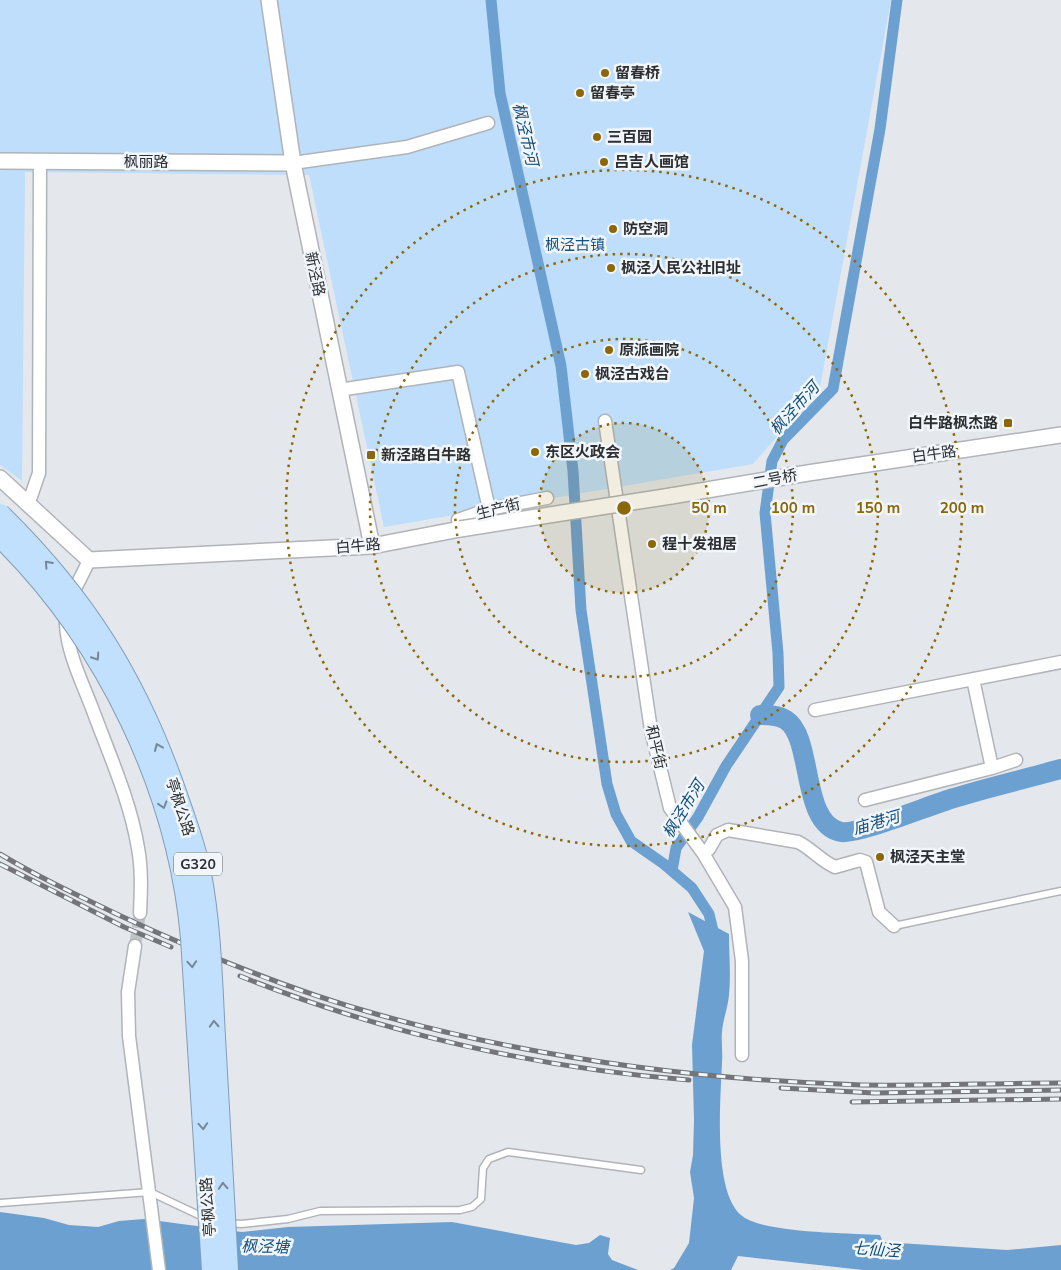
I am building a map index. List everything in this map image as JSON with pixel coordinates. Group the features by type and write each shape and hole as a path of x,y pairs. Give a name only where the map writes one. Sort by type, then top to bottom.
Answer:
{"highway":[{"name":"亭枫公路","path":"0,514 55,572 78,600 121,667 167,766 190,837 200,871 210,938 228,1270"},
{"name":"亭枫公路","path":"0,537 72,622 105,672 153,773 172,835 188,909 212,1270"}],"street":[{"name":"新泾路","path":"269,0 292,163 372,546"},
{"path":"292,163 407,147 488,123"},
{"name":"枫丽路","path":"0,161 292,163"},
{"path":"28,505 39,473 40,162"},
{"path":"339,390 458,372 489,509"},
{"name":"和平街","path":"605,421 651,730 670,808 700,849 735,907 742,962 742,1055"},
{"name":"白牛路","path":"808,473 1061,435"},
{"name":"二号桥","path":"743,485 808,473"},
{"path":"0,478 89,560 70,602 65,623 82,680 130,809 138,849 141,880 140,913"},
{"name":"白牛路","path":"89,560 372,546 460,529 743,485"},
{"name":"生产街","path":"460,529 458,520 489,509 547,498"},
{"path":"815,710 1061,662"},
{"path":"973,679 992,768"},
{"path":"865,800 992,768 1016,760"},
{"path":"700,849 709,850 717,835 728,830 798,842 808,847 826,863 835,868 860,860 866,862 878,912 894,926"},
{"path":"135,946 128,992 129,1036 153,1207 159,1270"}],"lane":[{"path":"894,926 1061,891"},
{"path":"0,1203 150,1192 195,1216 217,1222 242,1224 288,1219 320,1211 460,1210 472,1207 481,1199 483,1168 488,1158 508,1152 641,1170"}],"green space":[{"name":"枫泾古镇","path":"0,0 891,0 820,387 753,464 384,527 309,175 25,172 22,481 0,465"}],"water":[{"name":"七仙泾","path":"688,912 729,934 730,987 722,1036 720,1146 727,1190 734,1207 745,1218 772,1227 830,1233 880,1235 883,1242 1007,1250 1061,1245 1061,1270 863,1270 738,1256 731,1270 670,1270 674,1268 689,1243 694,1198 690,1172 693,1155 694,1120 692,1045 704,951"},
{"name":"枫泾塘","path":"0,1212 44,1218 69,1225 98,1227 119,1221 144,1219 242,1232 288,1227 452,1222 576,1245 589,1243 600,1235 610,1238 608,1254 612,1260 638,1270 0,1270"}],"waterway":[{"name":"枫泾市河","path":"491,0 500,93 561,366 573,471 581,610 607,784 616,814 631,841 664,864 692,888 709,914 715,939"},
{"name":"枫泾市河","path":"672,871 676,848 698,817 726,766 779,687 778,653 765,513 772,461 783,440 833,389 880,129 897,0"},
{"name":"庙港河","path":"760,715 783,718 795,730 801,744 813,798 819,814 828,826 841,832 863,829 967,794 1061,769"}],"tunnel":[{"path":"135,946 140,913"}],"railway":[{"path":"0,854 76,895 123,917 185,945 279,983 376,1014 495,1043 617,1064 739,1078 862,1085 1061,1083"},
{"path":"0,864 124,927 171,947"},
{"path":"240,976 349,1015 461,1045 575,1067 689,1080"},
{"path":"781,1088 874,1093 1061,1090"},
{"path":"852,1102 1061,1099"}],"place":[{"name":"留春桥","path":"605,73"},
{"name":"留春亭","path":"580,93"},
{"name":"三百园","path":"597,137"},
{"name":"吕吉人画馆","path":"604,162"},
{"name":"防空洞","path":"613,229"},
{"name":"枫泾人民公社旧址","path":"611,268"},
{"name":"原派画院","path":"609,350"},
{"name":"枫泾古戏台","path":"585,374"},
{"name":"白牛路枫杰路","path":"1008,423"},
{"name":"东区火政会","path":"535,452"},
{"name":"新泾路白牛路","path":"371,455"},
{"name":"程十发祖居","path":"652,544"},
{"name":"枫泾天主堂","path":"880,857"}]}
